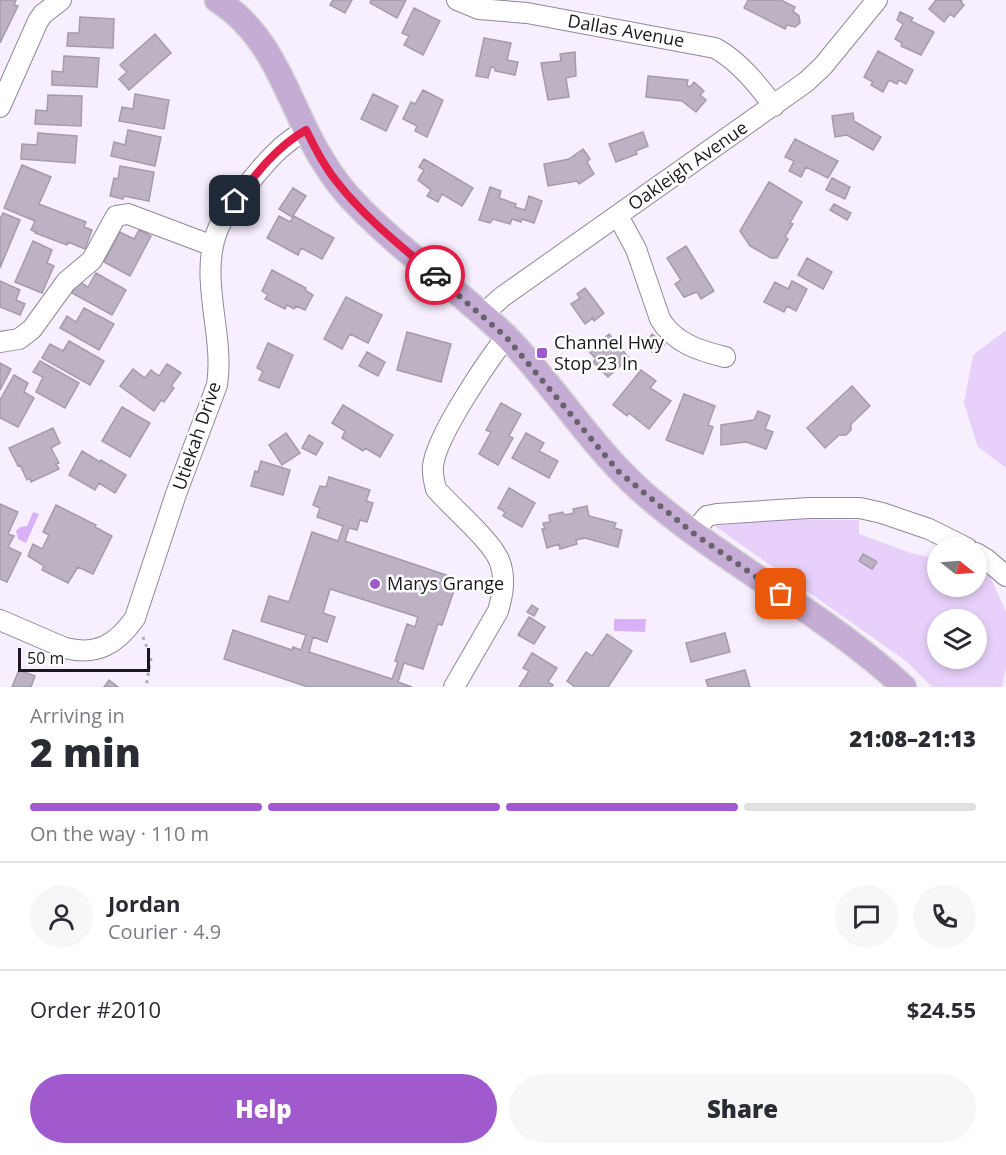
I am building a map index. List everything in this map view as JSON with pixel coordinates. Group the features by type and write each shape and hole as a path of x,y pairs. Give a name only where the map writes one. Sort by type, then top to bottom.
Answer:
{"main road":[{"path":"217,0 247,23 265,45 326,168 355,203 408,253 506,337 619,472 693,533 817,619 896,680"}],"street":[{"path":"0,107 38,21 61,0"},
{"name":"Dallas Avenue","path":"457,0 479,9 527,12 715,48 731,58 774,106"},
{"name":"Oakleigh Avenue","path":"482,315 502,297 806,82 824,66 877,0"},
{"name":"Utiekah Drive","path":"0,620 65,648 91,651 104,647 126,631 135,618 176,494 217,385 220,367 212,282 213,246 217,230 235,201 276,152 290,139 306,130"},
{"path":"0,342 19,339 32,329 66,282 92,260 116,216 128,214 213,246"},
{"path":"618,216 636,249 660,319 666,328 672,335 693,347 725,357"},
{"path":"454,687 498,611 502,597 503,572 499,558 491,548 436,489 433,465 443,436 492,355 506,337"},
{"path":"693,533 708,516 717,514 852,507 880,513 944,537"},
{"path":"987,559 1006,576"}],"path":[{"path":"135,618 152,658 146,687"}],"shaded area":[{"path":"1006,330 1006,468 978,447 964,403 973,355"},
{"path":"33,512 39,514 26,543 18,539 16,531 20,527 27,526"},
{"path":"778,519 859,520 859,534 927,557 927,597 987,597 988,572 1006,612 1006,667 1002,687 932,687 906,661 715,526"},
{"path":"614,619 646,619 645,632 614,631"}],"building":[{"path":"0,0 16,0 14,5 18,6 0,43"},
{"path":"333,0 352,0 345,13 330,5"},
{"path":"371,0 406,0 397,18 370,3"},
{"path":"748,0 781,0 795,7 793,11 799,16 800,23 795,27 787,25 785,29 744,8"},
{"path":"936,0 962,0 964,5 954,17 950,14 944,22 929,9"},
{"path":"414,8 440,21 423,55 404,45 409,36 402,33"},
{"path":"900,12 913,18 911,21 934,32 921,55 901,46 902,43 895,39 903,24 897,20"},
{"path":"80,17 114,19 113,48 67,46 68,33 79,33"},
{"path":"155,34 171,53 129,90 119,79 127,72 120,65"},
{"path":"484,38 511,43 507,60 518,62 515,75 495,71 495,68 491,67 488,78 476,76"},
{"path":"878,51 913,70 906,84 899,80 897,84 889,80 883,92 871,85 873,82 864,77"},
{"path":"575,52 576,76 566,78 569,97 548,100 541,63 561,61 560,54"},
{"path":"64,56 99,58 97,87 52,85 52,71 63,72"},
{"path":"648,76 688,80 687,85 690,87 694,82 704,91 700,95 706,100 696,112 682,101 646,97"},
{"path":"423,90 443,100 427,137 415,131 417,126 403,119 411,102 415,104"},
{"path":"135,94 169,100 164,129 119,121 122,107 133,109"},
{"path":"373,94 398,106 386,131 361,119"},
{"path":"48,95 82,96 81,126 35,124 36,110 47,111"},
{"path":"853,113 854,121 881,137 873,150 847,135 835,137 832,116"},
{"path":"128,130 161,137 155,166 111,156 114,142 125,145"},
{"path":"643,132 648,146 636,151 637,154 616,162 609,144"},
{"path":"38,133 77,136 75,163 21,159 22,144 37,145"},
{"path":"795,139 838,161 828,178 806,167 801,177 789,171 794,161 785,157"},
{"path":"583,149 590,159 587,162 594,174 579,184 577,181 548,186 544,164 569,159"},
{"path":"424,159 473,188 462,206 442,194 438,202 427,196 431,190 418,180 424,170 419,167"},
{"path":"22,165 51,177 39,204 86,222 84,227 92,230 85,249 35,233 31,230 35,221 4,208"},
{"path":"120,166 154,172 149,201 110,196 114,178 118,179"},
{"path":"832,178 850,187 845,199 826,190"},
{"path":"769,182 802,202 790,223 793,224 785,237 788,239 777,258 771,258 750,246 740,231"},
{"path":"490,187 501,191 499,198 525,210 529,196 542,201 534,223 522,219 521,222 512,219 510,224 493,219 490,223 479,220"},
{"path":"293,188 306,196 292,217 279,209"},
{"path":"834,204 851,213 847,220 830,210"},
{"path":"3,213 20,220 0,268 0,219"},
{"path":"279,216 290,222 294,216 334,238 322,259 301,248 298,255 267,238"},
{"path":"139,230 151,236 130,276 104,262 120,232 134,239"},
{"path":"33,241 52,250 47,263 54,266 42,293 15,282"},
{"path":"686,246 714,291 701,299 697,292 684,297 675,284 681,280 667,258"},
{"path":"807,258 832,272 823,289 798,275"},
{"path":"272,270 306,288 305,290 313,295 305,310 296,306 294,309 287,305 285,309 265,299 268,295 262,291"},
{"path":"96,273 126,290 112,315 72,293 79,281 88,287"},
{"path":"0,281 20,290 16,300 25,304 20,315 0,307"},
{"path":"792,281 807,289 796,311 787,306 784,312 764,302 775,282 788,289"},
{"path":"585,288 604,313 594,321 593,318 585,324 571,304 580,298 577,294"},
{"path":"346,297 382,315 368,343 350,334 342,349 324,339"},
{"path":"84,308 114,324 99,350 60,328 67,316 76,322"},
{"path":"407,332 451,344 441,382 397,370"},
{"path":"609,334 629,358 608,377 593,362 596,359 586,348 598,338 601,341"},
{"path":"652,334 665,344 656,355 644,345"},
{"path":"69,341 104,361 90,385 42,358 50,344 63,351"},
{"path":"268,343 293,355 279,388 259,380 263,371 257,368"},
{"path":"367,352 385,362 378,376 359,366"},
{"path":"40,361 79,383 65,408 36,392 43,377 33,372"},
{"path":"0,363 11,369 0,390"},
{"path":"167,364 181,373 171,386 174,388 164,402 161,400 154,411 120,386 133,369 145,378 151,370 159,376"},
{"path":"641,370 656,381 650,388 671,401 649,429 629,413 627,416 613,405"},
{"path":"14,375 28,383 24,392 34,398 18,427 0,418 0,400"},
{"path":"852,386 870,406 851,424 851,430 846,435 839,435 825,448 807,428"},
{"path":"684,394 715,406 708,425 713,427 703,454 666,440"},
{"path":"501,403 521,414 509,436 513,438 498,465 479,454 491,432 486,430"},
{"path":"343,405 393,435 380,457 365,448 363,451 342,438 345,431 332,423"},
{"path":"122,407 150,423 130,457 102,441"},
{"path":"758,411 770,416 765,429 773,432 766,449 746,442 721,445 721,425 754,420"},
{"path":"53,428 60,443 51,448 59,463 56,464 59,469 31,482 30,478 27,480 9,448"},
{"path":"286,433 300,453 282,465 269,445"},
{"path":"526,433 544,443 539,451 558,461 549,478 512,458"},
{"path":"309,435 323,443 316,455 302,448"},
{"path":"82,451 126,475 115,493 99,483 95,490 69,475"},
{"path":"261,461 290,470 283,495 251,486 255,471 258,472"},
{"name":"Marys Grange","path":"329,477 370,490 366,501 373,503 367,522 360,520 357,530 349,528 345,541 458,579 442,625 438,624 423,669 404,663 398,682 412,687 308,687 224,659 233,630 292,650 293,647 301,650 306,635 261,621 269,596 289,602 312,532 338,541 343,526 317,517 320,508 313,505 320,486 326,487","holes":["330,589 418,617 415,627 407,624 395,661 398,662 392,679 309,652 313,637 327,642 335,617 323,613"]},
{"path":"509,488 535,503 522,527 503,516 505,512 498,508"},
{"path":"0,504 18,512 8,534 14,536 8,547 21,553 7,582 0,579"},
{"path":"56,505 96,525 95,527 112,536 93,574 78,567 68,583 42,570 44,566 28,556 33,544 42,549 49,535 43,532"},
{"path":"587,506 589,516 616,523 614,528 622,530 618,547 585,538 576,540 577,544 560,549 559,544 547,548 542,529 545,529 543,523 550,522 549,515 563,512 564,515 574,513 573,509"},
{"path":"863,554 877,562 872,569 859,561"},
{"path":"532,605 538,609 534,616 527,612"},
{"path":"529,617 545,627 534,644 518,635"},
{"path":"725,633 730,652 691,662 686,643"},
{"path":"607,634 632,651 608,687 575,687 567,681 586,652 592,656"},
{"path":"532,653 557,668 548,682 553,685 552,687 519,687 529,671 523,668"},
{"path":"19,670 35,676 31,687 12,687"},
{"path":"745,670 750,687 708,687 706,680"},
{"path":"109,680 118,687 104,687"}],"way so far":[{"path":"435,275 506,337 619,472 693,533 781,594"}],"place":[{"name":"Channel Hwy Stop 23 In","path":"542,353"},
{"name":"Marys Grange","path":"375,584"}],"route":[{"path":"235,201 276,152 290,139 306,130 326,168 345,192 378,226 435,275"}]}
